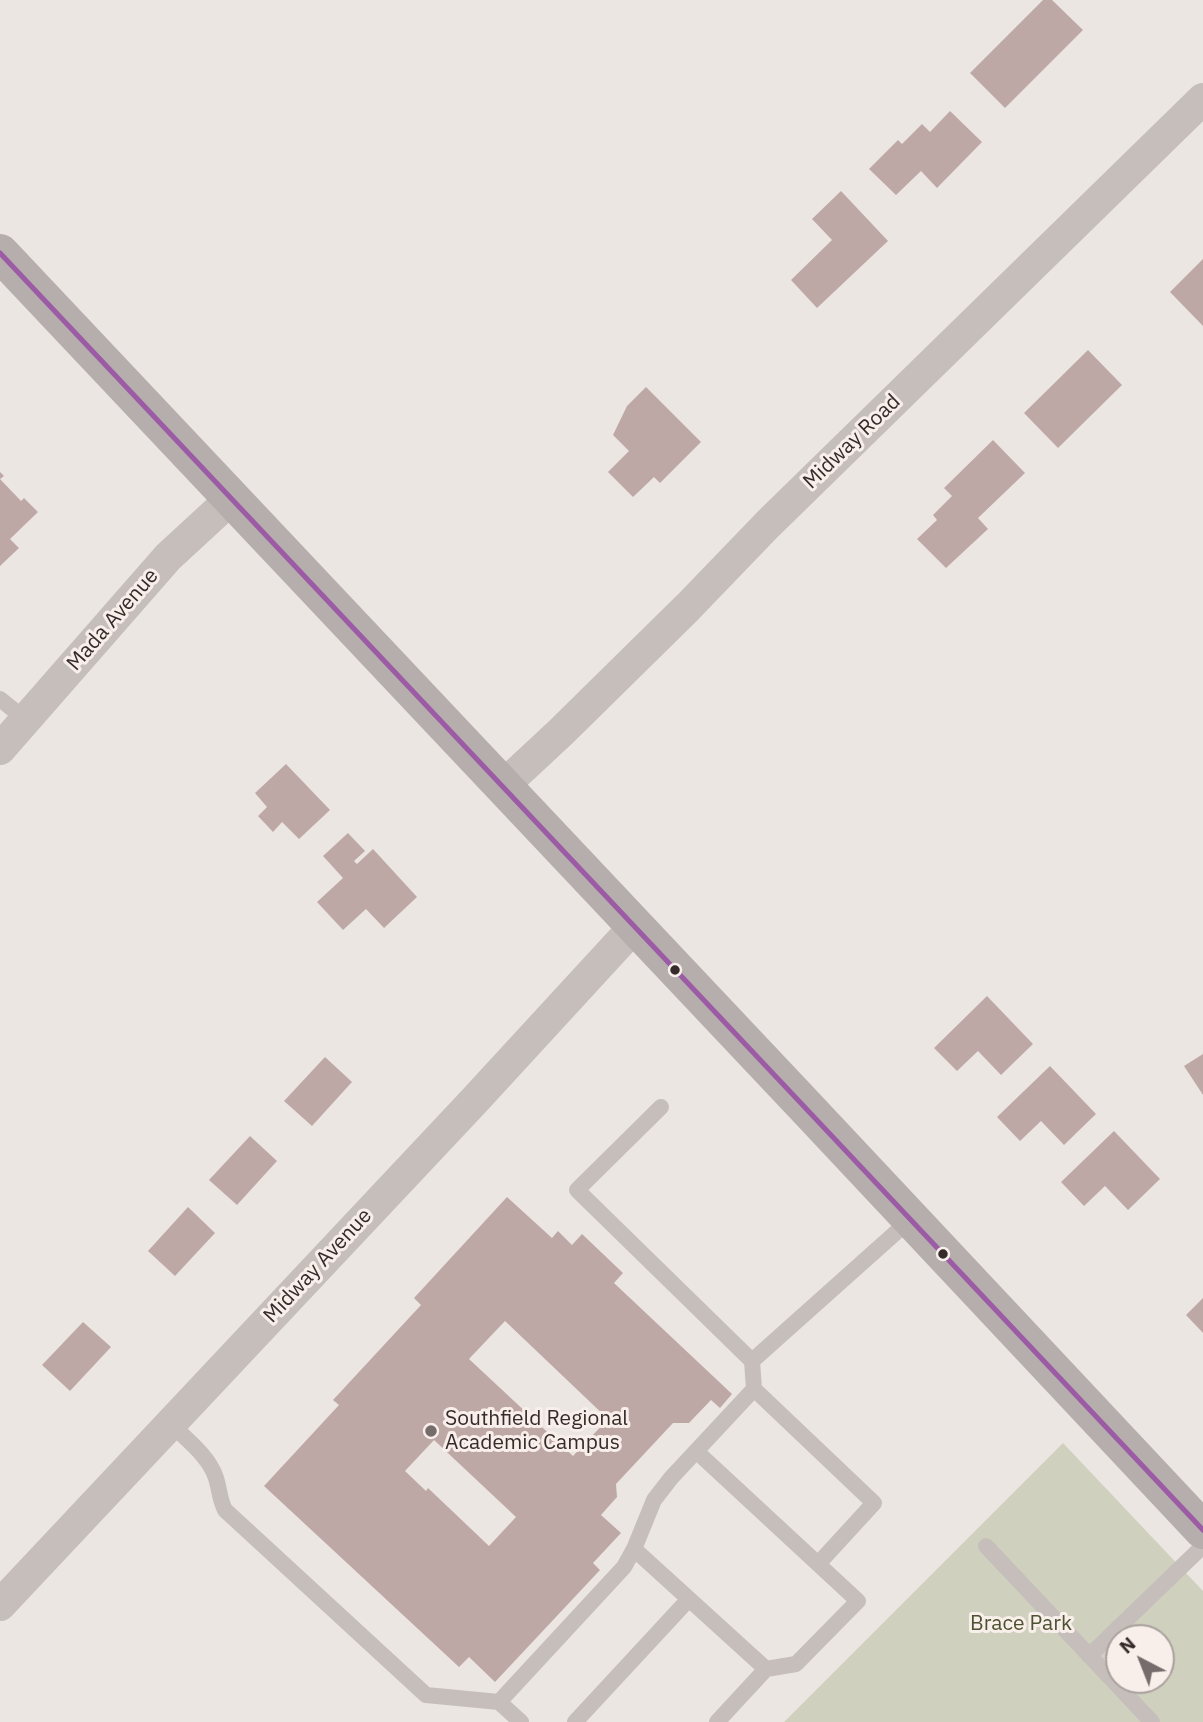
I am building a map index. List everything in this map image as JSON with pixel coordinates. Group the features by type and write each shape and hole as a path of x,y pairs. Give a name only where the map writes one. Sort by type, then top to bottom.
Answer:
{"main road":[{"path":"0,253 1203,1530"}],"street":[{"name":"Midway Road","path":"503,786 570,724 778,514 1203,99"},
{"name":"Mada Avenue","path":"0,749 168,557 232,498"},
{"name":"Midway Avenue","path":"0,1605 635,926"}],"lane":[{"path":"0,699 26,720"},
{"path":"661,1107 577,1190 752,1361 754,1389 874,1503 818,1564"},
{"path":"752,1361 911,1219"},
{"path":"499,1702 624,1567 654,1500 754,1389"},
{"path":"170,1423 210,1466 216,1479 219,1499 225,1510 426,1695 499,1702 521,1722"},
{"path":"696,1451 858,1601 796,1664 766,1669 717,1722"},
{"path":"986,1546 1152,1722"},
{"path":"1089,1656 1203,1546"},
{"path":"634,1549 766,1669"},
{"path":"575,1722 689,1599"}],"green space":[{"name":"Brace Park","path":"1063,1443 1203,1591 1203,1722 784,1722"}],"building":[{"path":"1043,0 1052,0 1083,30 1005,108 970,73"},
{"path":"950,111 982,142 937,188 921,171 896,195 869,169 898,140 902,144 922,124 930,132"},
{"path":"841,191 888,241 817,308 791,280 832,240 812,219"},
{"path":"1203,259 1203,326 1170,292"},
{"path":"1088,350 1122,385 1058,448 1024,413"},
{"path":"646,387 701,442 660,483 654,477 633,497 608,472 629,451 613,435 627,406"},
{"path":"993,440 1025,473 978,518 988,529 946,568 917,539 937,520 933,515 952,496 944,488"},
{"path":"0,479 21,501 24,498 38,512 10,539 19,548 0,566"},
{"path":"286,764 330,810 299,839 282,822 273,832 258,816 267,807 255,793"},
{"path":"348,833 365,851 354,861 357,864 373,849 417,897 384,928 366,909 343,930 317,902 343,878 323,856"},
{"path":"987,996 1033,1044 1001,1075 978,1051 957,1071 934,1048"},
{"path":"1203,1054 1203,1095 1184,1066"},
{"path":"325,1057 352,1082 312,1126 284,1101"},
{"path":"1050,1066 1096,1114 1064,1145 1041,1121 1020,1141 997,1117"},
{"path":"1114,1131 1160,1179 1128,1210 1105,1186 1084,1206 1061,1182"},
{"path":"250,1136 277,1161 237,1205 209,1180"},
{"name":"Southfield Regional Academic Campus","path":"507,1197 552,1238 558,1231 572,1245 582,1234 623,1273 614,1283 732,1394 720,1408 711,1400 689,1423 673,1423 616,1484 617,1497 601,1515 621,1533 593,1563 600,1570 495,1682 469,1657 459,1667 264,1486 339,1405 333,1400 421,1305 414,1298","holes":["505,1321 608,1419 573,1456 469,1359","434,1440 516,1517 489,1546 428,1488 426,1491 405,1471"]},
{"path":"188,1207 215,1233 175,1276 148,1251"},
{"path":"1203,1298 1203,1333 1186,1315"},
{"path":"83,1322 111,1347 70,1391 42,1365"}],"transit line":[{"path":"0,253 1203,1530"}],"place":[{"name":"Southfield Regional Academic Campus","path":"431,1431"}]}
